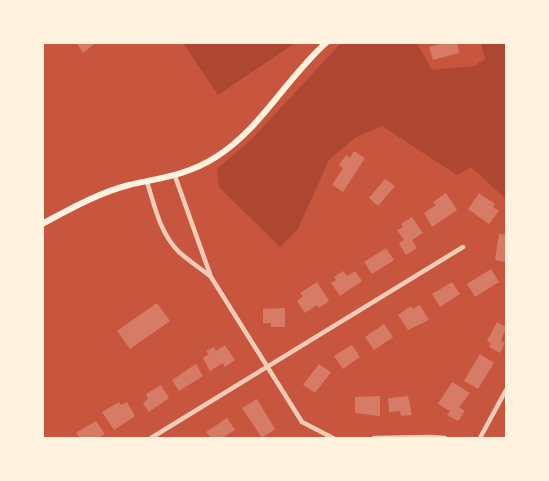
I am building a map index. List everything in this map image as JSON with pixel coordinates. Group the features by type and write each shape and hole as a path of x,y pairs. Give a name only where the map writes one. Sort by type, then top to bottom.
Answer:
{"main road":[{"path":"42,224 84,201 121,188 175,176 196,169 230,148 245,134 288,82 327,42"}],"street":[{"path":"175,176 211,277 302,422 333,438"},
{"path":"147,182 160,223 170,240 180,253 211,277"},
{"path":"152,438 463,248"},
{"path":"480,438 506,390"},
{"path":"374,438 444,438"}],"shaded area":[{"path":"183,43 295,43 218,95"},
{"path":"341,43 417,43 432,70 474,66 485,59 481,43 506,43 506,199 471,167 457,175 382,126 356,137 329,160 298,229 280,247 219,187 217,169 252,139"}],"building":[{"path":"76,42 97,42 83,53"},
{"path":"447,42 457,42 459,53 433,60 429,47"},
{"path":"354,151 365,158 343,192 332,185 343,168 339,165 346,155 350,158"},
{"path":"385,179 395,186 378,206 369,198"},
{"path":"446,193 457,210 432,227 424,213 436,205 433,202"},
{"path":"479,193 495,204 493,207 499,211 489,224 468,209"},
{"path":"412,217 423,233 412,240 417,248 406,255 399,243 404,240 397,230 403,227 401,224"},
{"path":"499,234 506,235 506,262 495,260"},
{"path":"386,248 394,260 372,274 364,262"},
{"path":"491,269 499,282 475,297 467,284"},
{"path":"343,271 347,276 355,271 362,281 340,296 331,283 336,280 334,277"},
{"path":"317,282 329,301 319,308 317,305 305,313 297,301 303,296 300,293"},
{"path":"452,282 460,294 440,307 432,294"},
{"path":"157,303 170,321 130,349 117,331"},
{"path":"420,305 429,320 408,330 398,315 411,306 413,309"},
{"path":"285,308 285,327 271,327 271,323 263,323 263,309"},
{"path":"497,322 506,327 501,341 505,343 500,353 489,347 491,343 487,341"},
{"path":"384,324 393,337 374,350 365,337"},
{"path":"225,345 235,360 225,367 223,363 210,371 203,358 209,354 206,351 214,347 216,351"},
{"path":"352,345 360,357 343,369 334,356"},
{"path":"480,354 494,363 478,389 464,381"},
{"path":"196,364 203,376 179,391 172,380"},
{"path":"319,364 331,372 315,393 303,385"},
{"path":"452,382 470,393 459,407 465,411 458,421 447,415 450,411 438,404"},
{"path":"161,385 169,398 149,412 143,403 148,399 146,394"},
{"path":"380,396 380,416 355,413 355,397"},
{"path":"408,396 412,415 401,416 400,411 389,412 388,398"},
{"path":"257,399 275,429 262,438 242,408"},
{"path":"119,402 121,405 127,402 135,416 114,430 102,412"},
{"path":"227,418 235,430 222,438 211,438 206,432"},
{"path":"96,421 105,434 98,438 80,438 76,433"}]}
